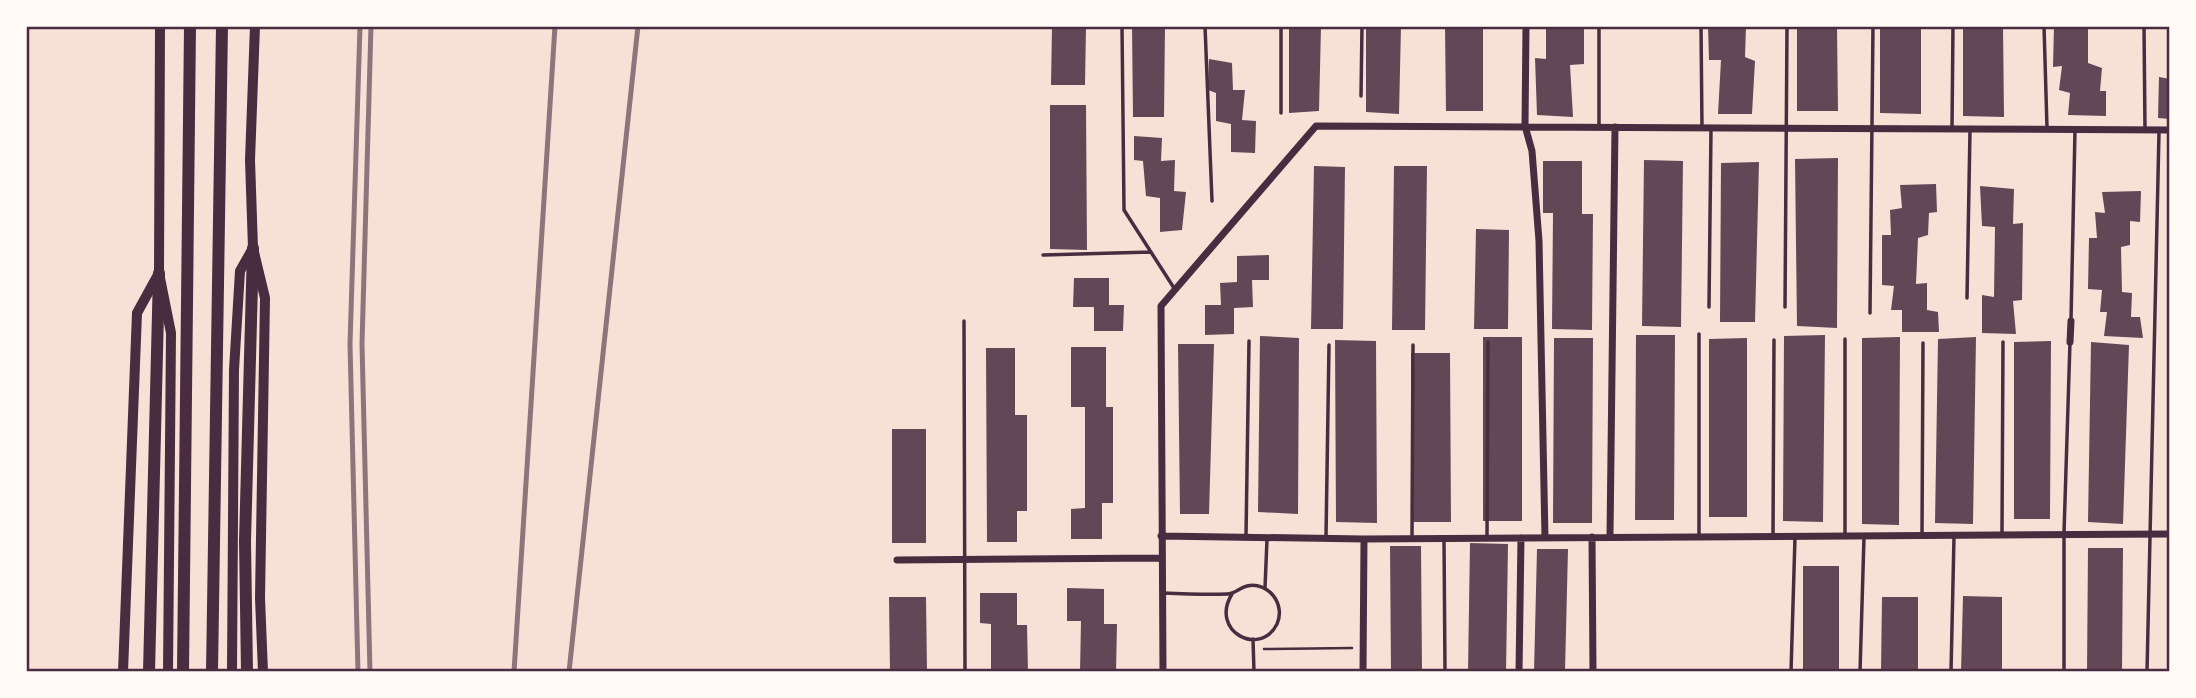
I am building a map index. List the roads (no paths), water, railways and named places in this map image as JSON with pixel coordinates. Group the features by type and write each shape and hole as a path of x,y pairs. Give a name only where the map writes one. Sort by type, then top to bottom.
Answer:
{"highway":[{"path":"183,672 190,26"},
{"path":"212,672 222,26"},
{"path":"247,672 245,541 253,248"},
{"path":"149,672 159,273"}],"main road":[{"path":"160,26 159,273 171,333 168,672"},
{"path":"255,26 250,160 253,248 265,298 260,598 262,672"},
{"path":"232,672 234,370 240,271 253,248"},
{"path":"123,672 137,313 159,273"}],"street":[{"path":"1526,26 1525,126 1532,151 1539,241 1545,538"},
{"path":"1163,672 1161,306 1316,126 2170,130"},
{"path":"1610,535 1615,127"},
{"path":"2070,342 2071,321"},
{"path":"1161,536 1412,539 1610,535 2170,534"},
{"path":"1592,537 1593,672"},
{"path":"1519,672 1521,538"},
{"path":"1363,672 1364,539"},
{"path":"897,560 1162,558"}],"lane":[{"path":"1122,26 1124,209 1175,289"},
{"path":"1205,26 1212,201"},
{"path":"1281,113 1282,26"},
{"path":"1361,96 1362,26"},
{"path":"1599,26 1599,128"},
{"path":"1701,26 1707,129 1709,307"},
{"path":"1785,307 1787,26"},
{"path":"1870,313 1873,26"},
{"path":"1952,130 1953,26"},
{"path":"2044,26 2047,130"},
{"path":"2144,26 2145,130"},
{"path":"1967,298 1970,130"},
{"path":"2071,321 2076,130"},
{"path":"2147,672 2159,130"},
{"path":"1043,255 1151,252"},
{"path":"964,321 965,672"},
{"path":"1699,334 1699,536"},
{"path":"1845,339 1845,535"},
{"path":"1773,536 1774,340"},
{"path":"1246,538 1249,341"},
{"path":"1487,538 1488,342"},
{"path":"2001,533 2003,342"},
{"path":"2064,672 2064,533 2070,342"},
{"path":"1922,534 1923,343"},
{"path":"1326,539 1329,345"},
{"path":"1412,539 1413,345"},
{"path":"1951,672 1954,533"},
{"path":"1860,672 1864,534"},
{"path":"1791,672 1796,535"},
{"path":"1265,588 1267,538"},
{"path":"1444,538 1445,672"},
{"path":"1162,593 1232,594 1247,586 1265,588 1277,601 1279,619 1269,633 1253,639 1245,638 1230,628 1225,611 1232,594"},
{"path":"1253,639 1254,672"}],"railway":[{"path":"358,672 350,344 360,26"},
{"path":"370,672 362,344 371,26"},
{"path":"514,672 555,26"},
{"path":"569,672 638,26"}]}
